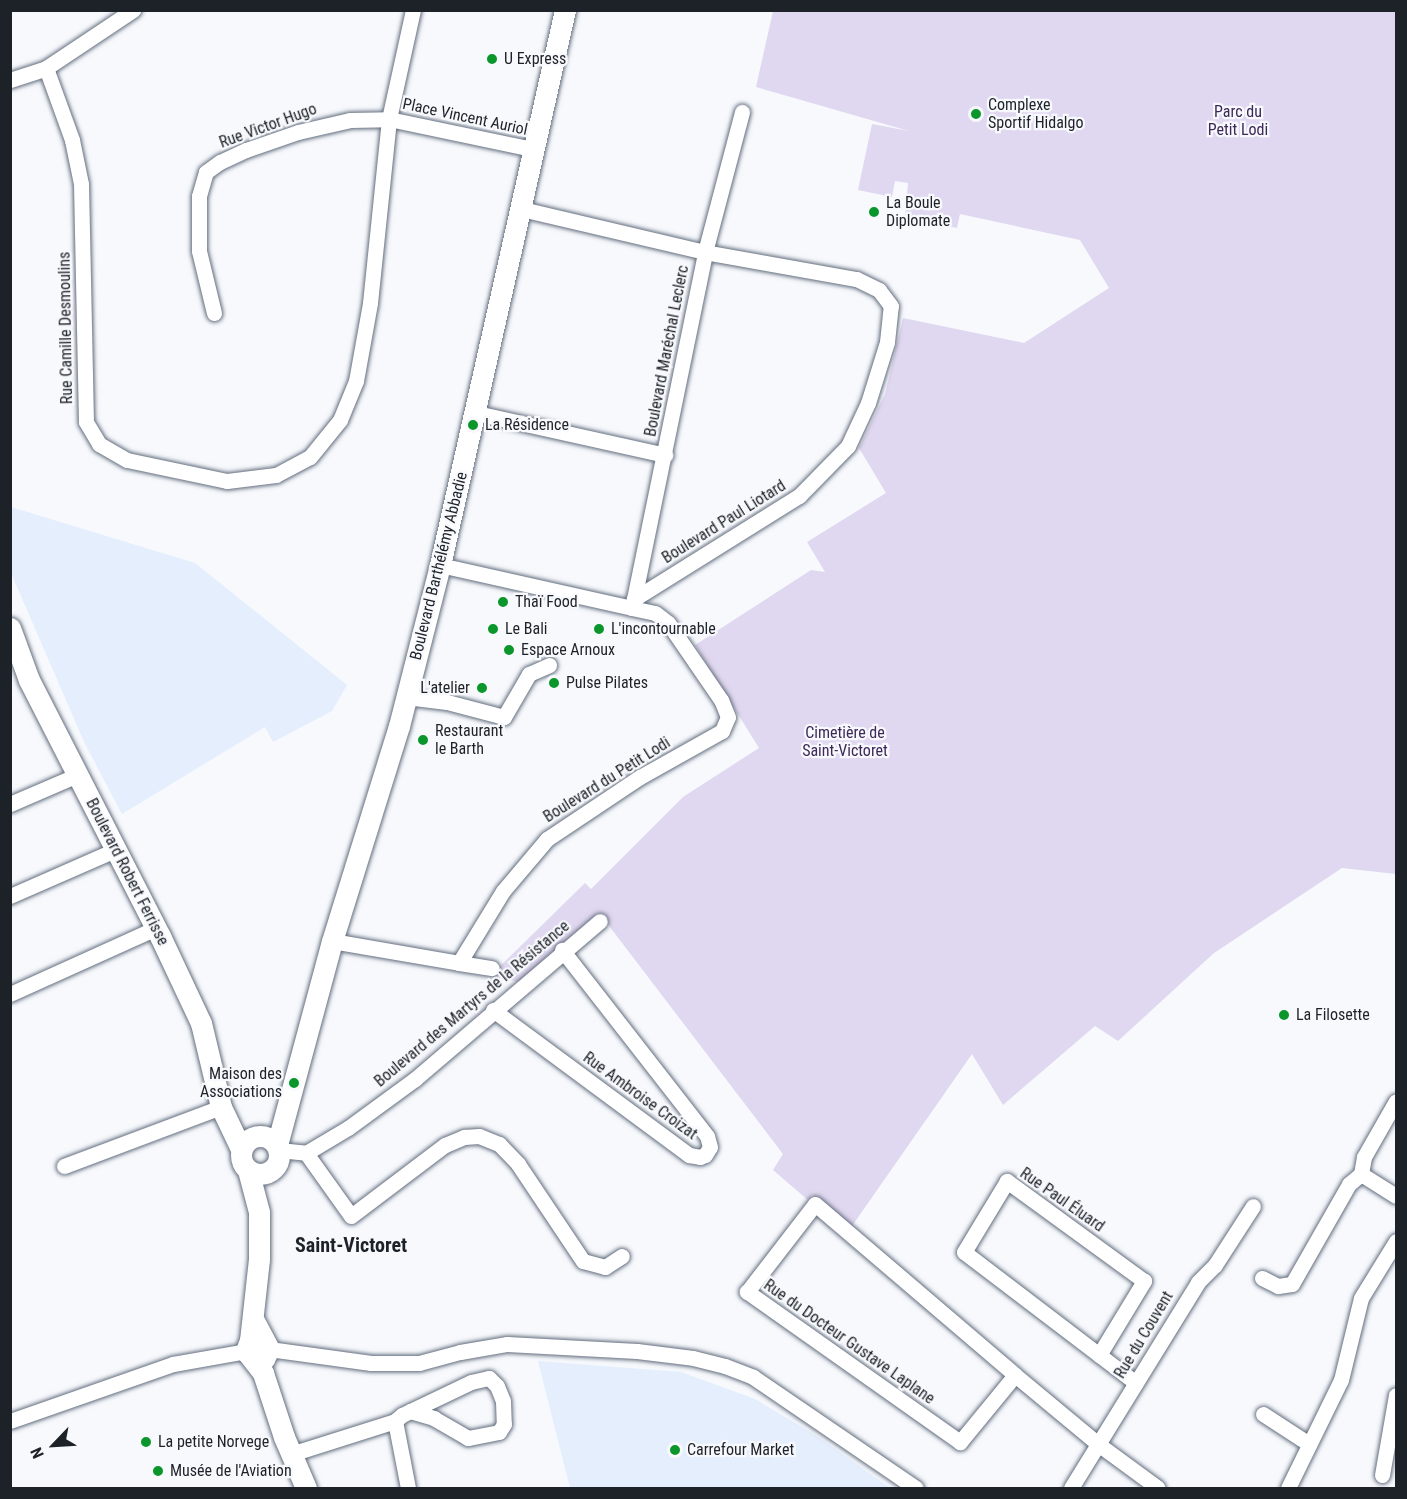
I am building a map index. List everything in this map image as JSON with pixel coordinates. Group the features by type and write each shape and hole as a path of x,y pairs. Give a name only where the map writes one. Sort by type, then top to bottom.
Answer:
{"street":[{"path":"10,80 46,68 133,10"},
{"name":"Rue Camille Desmoulins","path":"46,68 72,140 81,184 86,422 99,444 127,460 227,482 276,476 310,457 340,420 356,381 370,303 389,119 413,10"},
{"name":"Boulevard Barthélémy Abbadie","path":"262,1143 286,1114 332,941 406,697 476,413 565,10"},
{"name":"Boulevard Maréchal Leclerc","path":"633,604 705,252 742,112"},
{"name":"Place Vincent Auriol","path":"389,119 533,149"},
{"name":"Rue Victor Hugo","path":"214,313 199,251 199,196 206,172 246,150 298,132 350,120 389,119"},
{"name":"Boulevard Paul Liotard","path":"521,209 705,252 856,279 879,290 891,306 887,342 868,403 848,446 799,496 633,604"},
{"path":"476,413 665,455"},
{"path":"440,565 633,604"},
{"name":"Boulevard du Petit Lodi","path":"459,963 503,891 547,839 639,777 716,736 726,725 728,717 721,700 668,623 633,604"},
{"name":"Boulevard Robert Ferrisse","path":"10,628 14,651 156,928 201,1023 224,1114"},
{"path":"406,697 447,702 504,717 529,674 549,665"},
{"path":"10,804 77,776"},
{"path":"10,896 115,850"},
{"name":"Boulevard des Martyrs de la Résistance","path":"306,1154 348,1128 415,1079 562,951 600,921"},
{"path":"10,994 156,928"},
{"path":"332,941 492,968"},
{"name":"Rue Ambroise Croizat","path":"493,1011 689,1155 700,1157 705,1155 710,1147 707,1136 562,951"},
{"path":"1262,1278 1278,1286 1292,1284 1349,1184 1361,1174 1364,1157 1396,1101"},
{"path":"68,1167 224,1114 262,1143 278,1162 271,1171 259,1212"},
{"path":"262,1143 306,1154 351,1216 445,1145 464,1137 479,1136 499,1144 518,1164 582,1261 604,1267 622,1256"},
{"path":"262,1143 241,1161 248,1170 259,1212 258,1349 291,1454 306,1488"},
{"path":"248,1170 260,1174 271,1171"},
{"path":"1361,1174 1396,1196"},
{"name":"Rue Paul Éluard","path":"1099,1355 1144,1281 1007,1181 964,1252 1099,1355 1136,1383"},
{"name":"Rue du Docteur Gustave Laplane","path":"1015,1375 960,1442 747,1292 815,1204 1098,1444 1158,1488"},
{"name":"Rue du Couvent","path":"1071,1488 1198,1282 1215,1265 1253,1206"},
{"path":"1287,1488 1341,1380 1361,1298 1396,1241"},
{"path":"10,1421 173,1365 258,1349 370,1363 419,1363 460,1352 507,1344 637,1351 693,1358 725,1366 753,1377 916,1488"},
{"path":"291,1454 394,1421 410,1411 471,1382 489,1378 497,1386 503,1401 504,1424 499,1432 468,1438 434,1418 410,1411"},
{"path":"1382,1475 1396,1395"},
{"path":"1263,1414 1309,1444"},
{"path":"394,1421 408,1488"}],"shaded area":[{"path":"11,507 195,563 347,685 332,711 273,742 265,727 122,814 85,744 11,573"},
{"name":"Carrefour Market","path":"538,1361 681,1372 755,1399 817,1436 890,1488 570,1488"}],"green space":[{"path":"773,11 1396,11 1396,874 1342,868 1214,953 1118,1041 1095,1026 1003,1105 972,1054 852,1226 813,1195 808,1200 773,1170 783,1154 600,914 519,982 490,976 585,883 591,889 683,797 759,748 695,645 811,570 825,572 807,542 886,493 859,448 885,394 903,318 1024,343 1109,288 1080,240 960,214 957,228 905,217 908,183 895,181 892,197 858,190 872,124 909,131 756,87"}],"place":[{"name":"U Express","path":"492,59"},
{"name":"Complexe Sportif Hidalgo","path":"976,114"},
{"name":"La Boule Diplomate","path":"874,212"},
{"name":"La Résidence","path":"473,425"},
{"name":"Thaï Food","path":"503,602"},
{"name":"Le Bali","path":"493,629"},
{"name":"L'incontournable","path":"599,629"},
{"name":"Espace Arnoux","path":"509,650"},
{"name":"Pulse Pilates","path":"554,683"},
{"name":"L'atelier","path":"482,688"},
{"name":"Restaurant le Barth","path":"423,740"},
{"name":"La Filosette","path":"1284,1015"},
{"name":"Maison des Associations","path":"294,1083"},
{"name":"La petite Norvege","path":"146,1442"},
{"name":"Carrefour Market","path":"675,1450"},
{"name":"Musée de l'Aviation","path":"158,1471"}],"district":[{"name":"Saint-Victoret","path":"351,1245"}],"park label":[{"name":"Parc du Petit Lodi","path":"1238,121"},
{"name":"Cimetière de Saint-Victoret","path":"845,742"}]}
